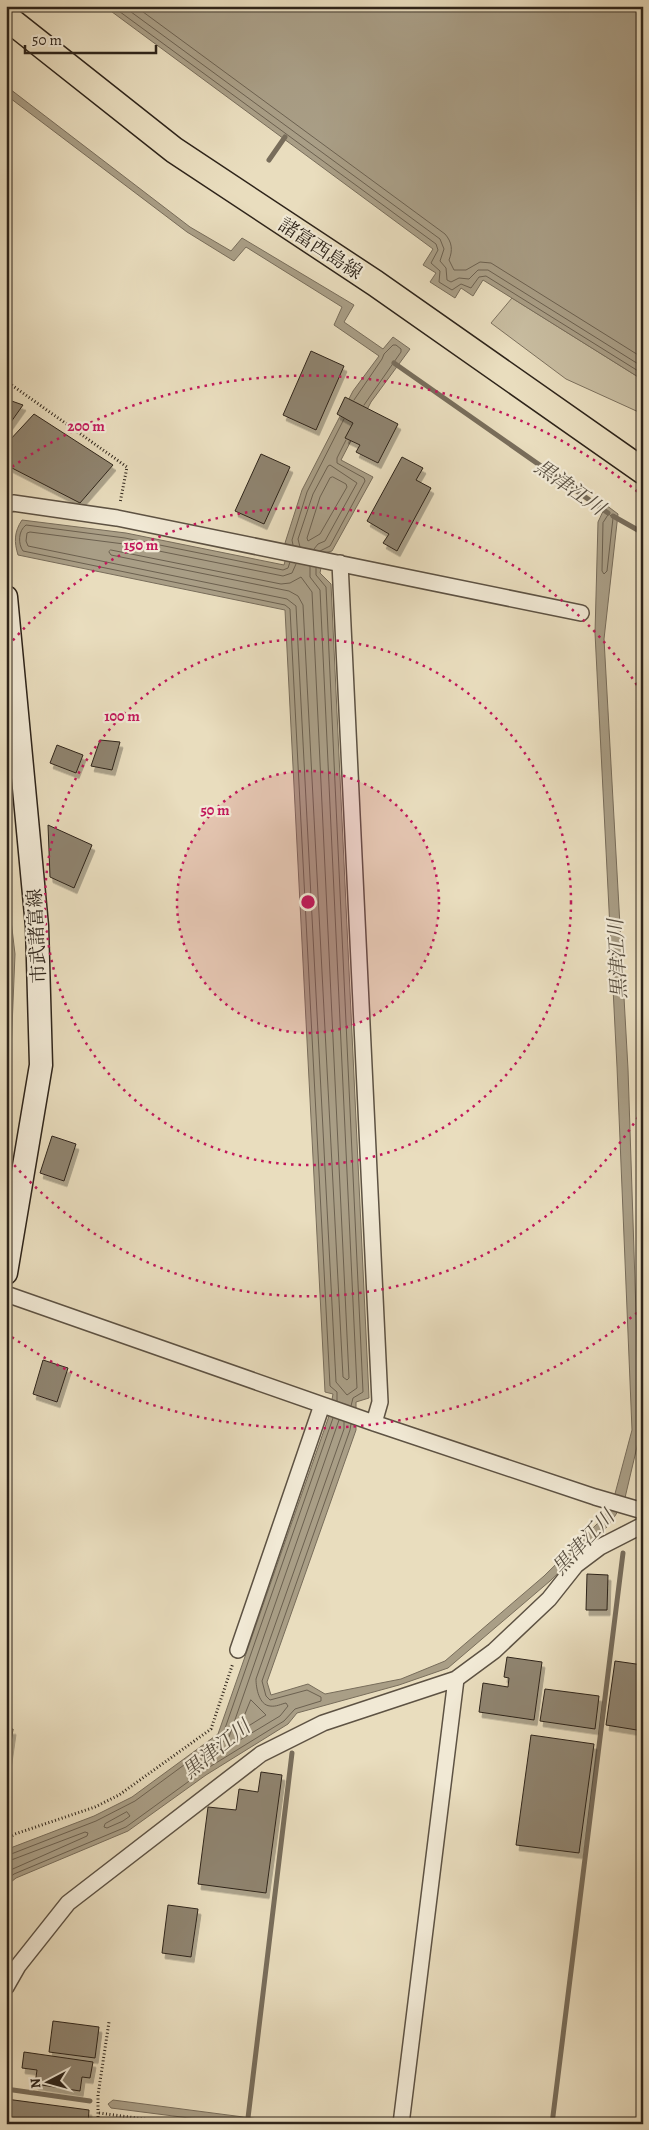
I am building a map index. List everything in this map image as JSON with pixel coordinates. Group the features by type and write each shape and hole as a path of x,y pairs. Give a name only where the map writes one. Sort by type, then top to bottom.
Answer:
{"main road":[{"name":"諸富西島線","path":"6,17 174,150 375,284 643,471"},
{"name":"市武諸富線","path":"6,597 37,926 41,1065 6,1273"}],"street":[{"path":"6,506 13,502 117,518 581,614"},
{"path":"333,562 380,1392 380,1402 368,1420"},
{"path":"6,1294 368,1420 595,1497 636,1509"},
{"path":"238,1650 322,1404"},
{"path":"6,1987 18,1966 68,1903 261,1754 323,1723 456,1679 494,1651 549,1599 576,1565 600,1547 643,1525"},
{"path":"401,2124 456,1679"}],"path":[{"path":"6,381 127,467 117,518"},
{"path":"6,1839 15,1834 95,1807 119,1796 211,1729 238,1650"},
{"path":"98,2124 98,2095 109,2022"},
{"path":"99,2113 181,2124"}],"shaded area":[{"path":"512,298 643,380 643,414 566,379 491,323"}],"water":[{"path":"104,6 643,6 643,380 483,280 473,296 461,288 455,298 430,282 436,273 423,265 433,249"},
{"path":"6,86 190,227 231,251 242,238 354,305 344,322 383,349 393,337 410,349 371,402 341,460 373,477 332,551 324,553 320,573 331,584 369,1398 356,1402 356,1430 267,1682 271,1695 308,1684 325,1694 401,1679 445,1661 544,1576 600,1521 612,1505 632,1430 617,1067 595,633 598,522 606,505 618,514 604,639 628,1069 640,1434 624,1502 609,1525 550,1581 448,1668 399,1685 297,1713 288,1724 206,1775 128,1831 16,1878 6,1886 6,1852 13,1847 94,1816 132,1797 218,1734 329,1416 333,1394 325,1392 285,610 18,555 15,541 16,533 22,520 126,533 284,565 289,546 285,543 302,490 353,391 379,356 334,325 342,307 246,247 234,261 187,232 6,95"},
{"path":"6,878 15,954 11,1052 6,1059"},
{"path":"113,2100 297,2124 236,2124 111,2108 108,2104"}],"building":[{"path":"311,351 344,366 316,430 283,415"},
{"path":"345,397 398,424 378,463 356,452 360,445 345,438 353,423 337,414"},
{"path":"6,399 23,405 6,429"},
{"path":"34,414 113,465 80,503 10,467 8,442"},
{"path":"261,454 290,467 264,524 235,511"},
{"path":"402,457 423,468 416,480 431,488 397,551 383,543 389,534 367,521"},
{"path":"643,725 643,757 639,757"},
{"path":"100,740 120,742 112,770 91,766"},
{"path":"57,745 83,755 76,773 50,763"},
{"path":"48,825 92,845 74,888 50,877"},
{"path":"52,1136 76,1144 64,1181 40,1173"},
{"path":"43,1360 68,1368 57,1402 33,1394"},
{"path":"587,1574 608,1575 607,1610 586,1610"},
{"path":"507,1657 542,1662 534,1720 479,1712 483,1683 508,1687 509,1678 504,1677"},
{"path":"615,1661 643,1665 643,1731 606,1725"},
{"path":"545,1689 599,1696 595,1729 540,1721"},
{"path":"6,1729 13,1729 6,1778"},
{"path":"531,1735 594,1744 579,1853 516,1845"},
{"path":"261,1772 282,1775 266,1893 198,1884 208,1807 236,1810 239,1789 258,1792"},
{"path":"168,1905 198,1909 191,1957 162,1953"},
{"path":"53,2021 99,2027 95,2058 49,2052"},
{"path":"24,2052 93,2062 90,2078 82,2077 80,2091 35,2084 37,2070 22,2068"},
{"path":"6,2099 89,2110 88,2124 6,2124"}],"waterway":[{"path":"269,160 285,137"},
{"name":"黒津江川","path":"394,363 608,513"},
{"path":"613,516 643,533"},
{"path":"552,2124 623,1553"},
{"path":"248,2118 292,1753"},
{"path":"6,2089 90,2101"}]}
